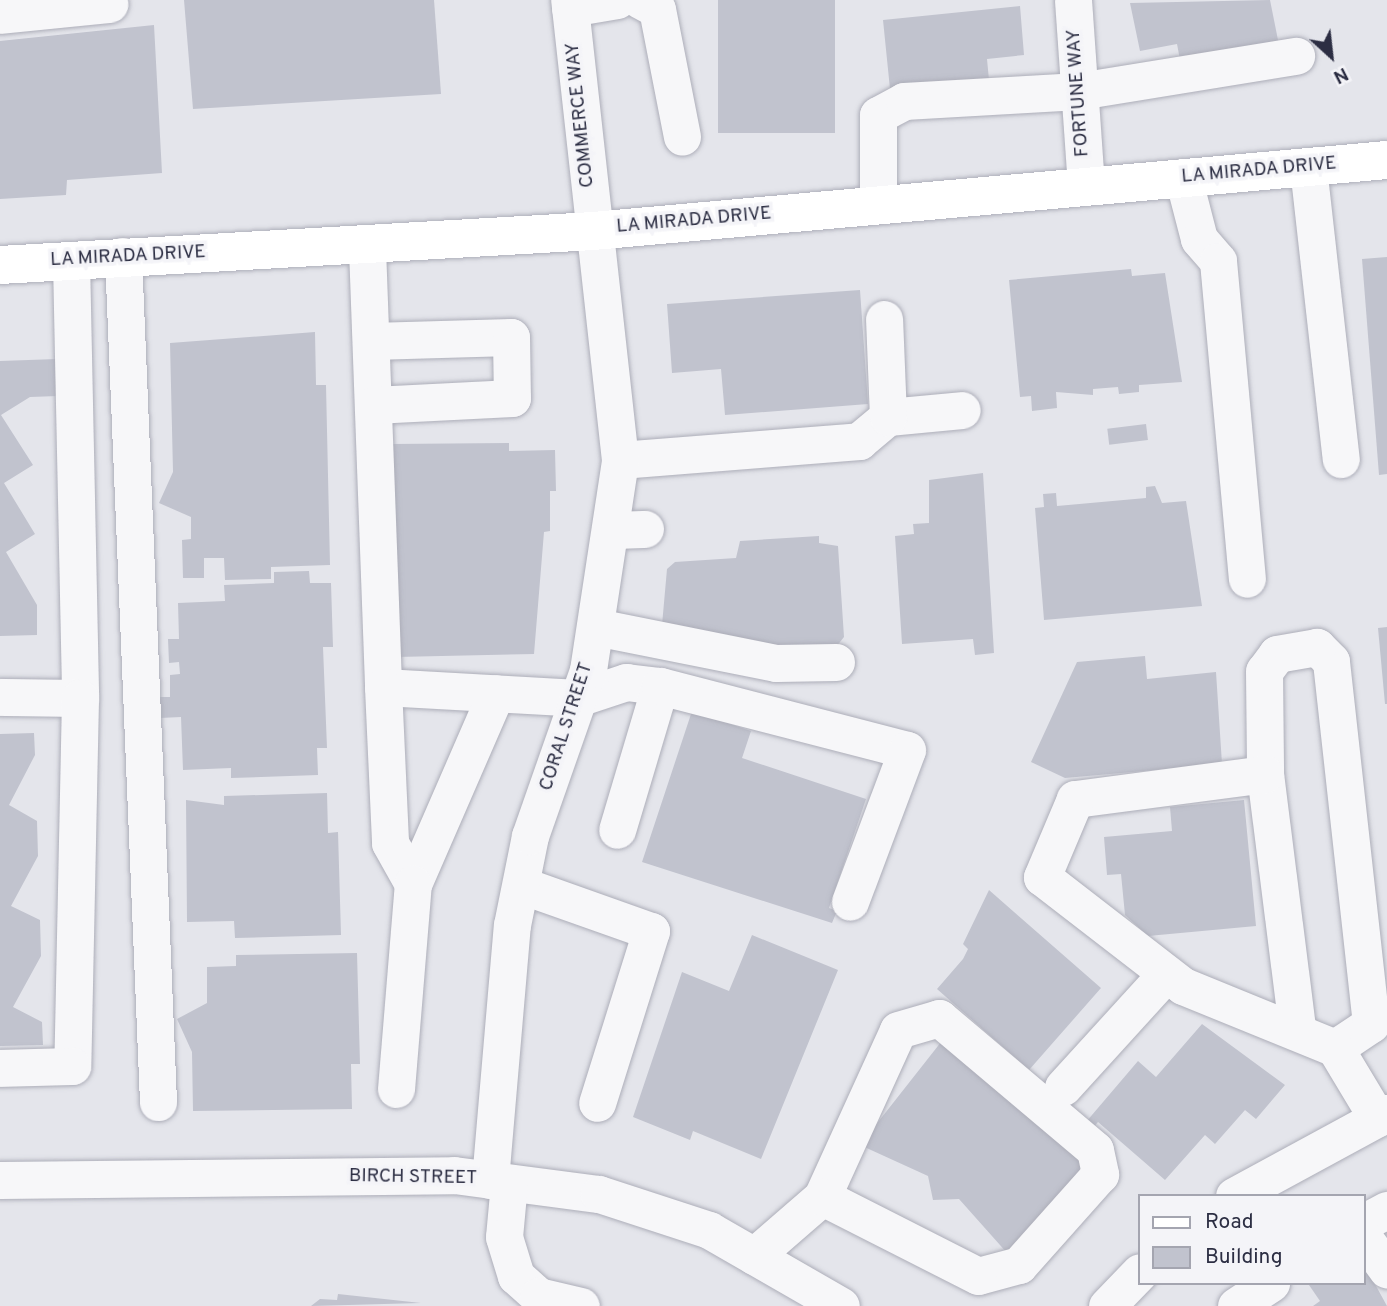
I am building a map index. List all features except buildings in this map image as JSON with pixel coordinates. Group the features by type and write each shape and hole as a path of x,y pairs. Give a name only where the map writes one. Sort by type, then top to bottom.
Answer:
{"main road":[{"name":"LA MIRADA DRIVE","path":"0,265 123,256 367,248 1387,160"}],"street":[{"path":"569,4 617,0"},
{"path":"640,0 657,9 682,137"},
{"name":"FORTUNE WAY","path":"1073,0 1086,186"},
{"path":"0,15 109,4"},
{"name":"COMMERCE WAY","path":"569,4 593,230"},
{"path":"878,205 878,115 891,107 936,98 1079,91 1296,56"},
{"path":"1308,167 1341,459"},
{"path":"1183,177 1199,239 1218,261 1247,579"},
{"name":"CORAL STREET","path":"581,1306 538,1296 516,1276 504,1237 499,1182 521,885 530,836 579,698 596,627 628,530 593,230"},
{"path":"367,248 390,843 413,884"},
{"path":"123,256 158,1102"},
{"path":"0,1068 72,1066 80,698 71,260"},
{"path":"884,319 888,417"},
{"path":"371,341 511,337 512,398 373,405"},
{"path":"620,460 859,441 888,417 962,410"},
{"path":"596,627 776,663 836,662"},
{"path":"1297,1029 1265,774 1264,671 1277,654 1317,647 1331,661 1379,1024 1335,1048"},
{"path":"383,687 579,698 626,682 660,686 907,750 850,902"},
{"path":"617,831 660,686"},
{"path":"396,1088 413,884 496,693"},
{"path":"0,697 80,698"},
{"path":"1238,1194 1382,1115 1335,1048 1297,1029 1183,986 1042,877 1075,799 1265,774"},
{"path":"521,885 651,931 597,1103"},
{"path":"1063,1087 1167,974"},
{"path":"754,1256 821,1196 898,1030 939,1018 1095,1150 1100,1174 1019,1265 978,1276 821,1196"},
{"name":"BIRCH STREET","path":"0,1180 454,1175 598,1194 709,1230 841,1306"},
{"path":"1366,1221 1387,1210"},
{"path":"1366,1241 1387,1270"},
{"path":"1107,1306 1138,1274"},
{"path":"1236,1306 1268,1285"}]}
